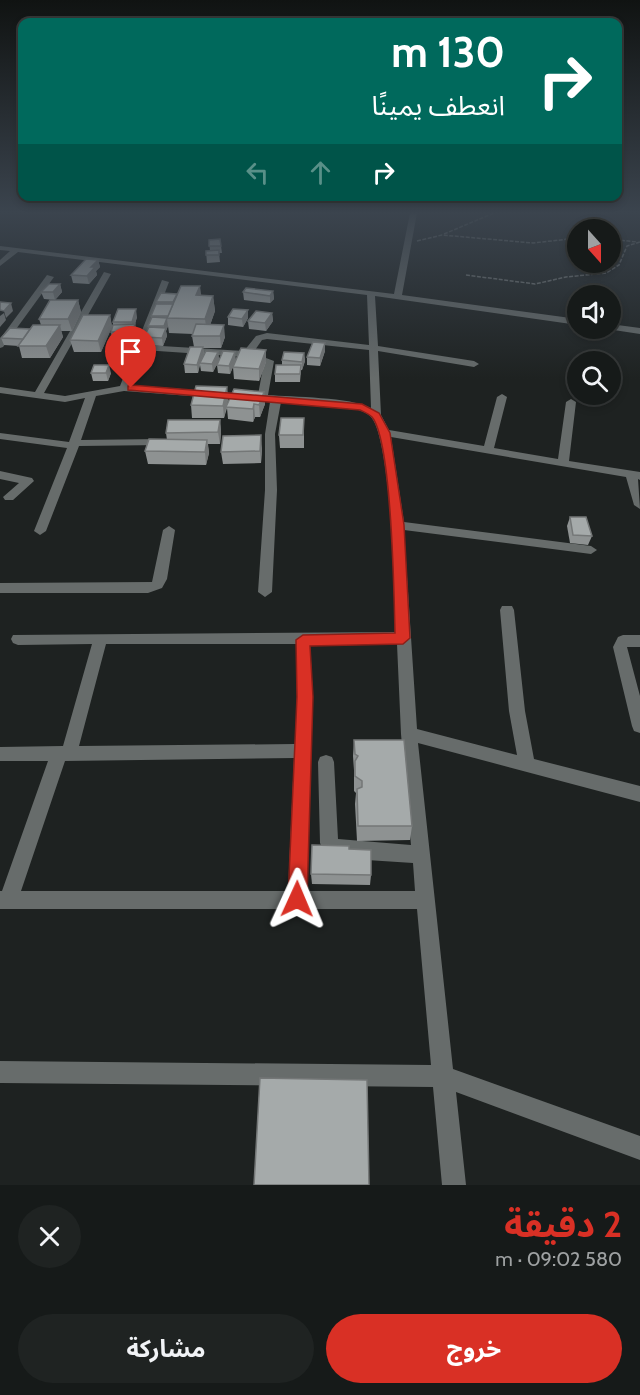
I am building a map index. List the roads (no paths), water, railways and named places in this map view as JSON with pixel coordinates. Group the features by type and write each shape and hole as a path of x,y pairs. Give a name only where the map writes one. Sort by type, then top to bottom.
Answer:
{"street":[{"path":"167,268 371,293 567,320"},
{"path":"397,297 403,268"},
{"path":"38,395 107,274"},
{"path":"0,345 50,277"},
{"path":"124,388 165,282"},
{"path":"371,293 376,415 385,433 398,525 410,734 454,1185"},
{"path":"621,328 640,331"},
{"path":"247,354 259,338 267,336 374,348 474,364"},
{"path":"140,347 247,354 268,361 271,490 265,592"},
{"path":"0,390 65,399 124,388 362,407 376,415"},
{"path":"40,531 75,445 91,395"},
{"path":"488,450 502,397"},
{"path":"563,463 571,405"},
{"path":"385,433 636,476 640,505"},
{"path":"0,436 75,445 162,442"},
{"path":"0,475 28,481 9,497"},
{"path":"398,525 591,550"},
{"path":"0,588 148,588 157,585 170,531"},
{"path":"507,610 517,711 527,764"},
{"path":"18,639 403,638"},
{"path":"100,640 64,753 4,900 427,900"},
{"path":"297,899 301,750 305,697 303,640"},
{"path":"640,641 623,641 620,646 640,726"},
{"path":"410,734 640,794"},
{"path":"0,754 301,750"},
{"path":"326,762 328,843 336,849 422,855"},
{"path":"0,1072 443,1076 640,1148"}]}
